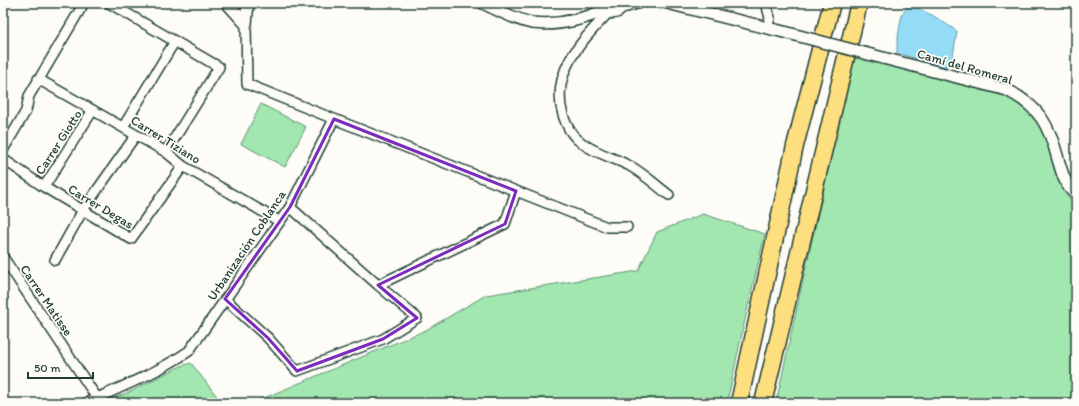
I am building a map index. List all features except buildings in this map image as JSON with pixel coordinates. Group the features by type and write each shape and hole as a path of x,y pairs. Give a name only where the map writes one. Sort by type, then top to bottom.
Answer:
{"highway":[{"path":"739,403 795,146 832,3"},
{"path":"763,403 859,3"}],"street":[{"path":"3,150 26,111 29,96 38,79 84,3"},
{"path":"109,3 219,67 166,152"},
{"path":"227,3 246,24"},
{"path":"248,3 246,24 247,84 606,227 627,226"},
{"path":"483,3 530,23 556,24 588,18 605,8 617,12 624,5 637,3"},
{"name":"Camí del Romeral","path":"667,3 1007,90 1019,96 1030,105 1047,125 1062,176 1066,184 1076,194"},
{"path":"766,3 770,18 767,28"},
{"path":"605,8 566,67 562,76 559,86 559,96 565,122 569,131 578,140 596,151 630,166 669,195"},
{"path":"123,127 175,41"},
{"name":"Carrer Tiziano","path":"38,79 166,152 183,166 279,221"},
{"name":"Carrer Giotto","path":"44,187 93,110"},
{"name":"Urbanización Coblanca","path":"86,403 170,364 189,351 290,207 334,119"},
{"path":"55,260 83,210 136,135"},
{"name":"Carrer Degas","path":"3,159 44,187 131,239 183,166"},
{"path":"378,284 505,224 516,191"},
{"path":"225,299 268,338 297,371 383,339 417,318 290,207"},
{"name":"Carrer Matisse","path":"3,257 97,398"}],"highlighted area":[{"path":"334,119 516,191 505,224 378,285 417,318 383,339 297,371 268,338 225,299 290,207"}],"green space":[{"path":"854,56 998,93 1021,103 1037,119 1076,200 1076,403 776,403"},
{"path":"261,104 306,127 285,167 241,144"},
{"path":"703,214 765,234 727,403 252,403 426,330 486,295 638,271 657,232"},
{"path":"191,363 222,403 101,403 127,393 181,366"}],"water":[{"path":"909,5 932,15 957,31 952,62 945,67 897,53 897,42 902,14"}]}
